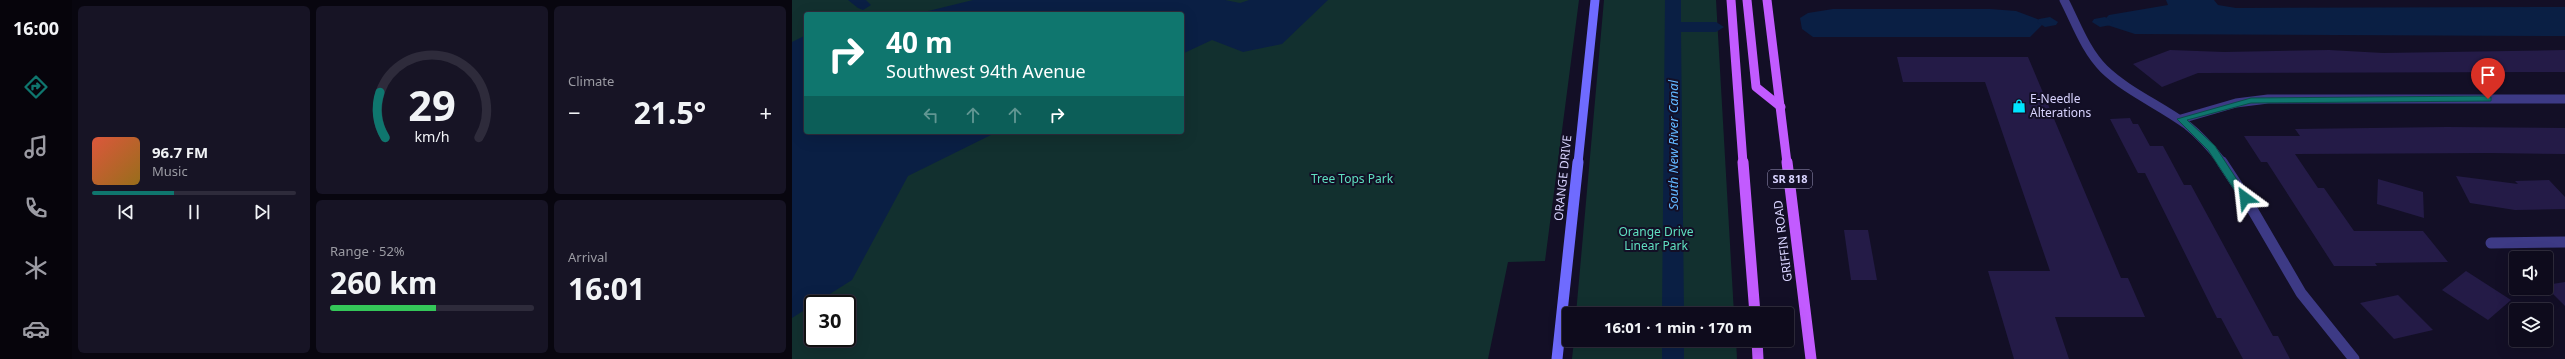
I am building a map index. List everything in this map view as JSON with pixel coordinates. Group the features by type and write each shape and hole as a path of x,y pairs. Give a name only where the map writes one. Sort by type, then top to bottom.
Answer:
{"main road":[{"path":"1731,0 1754,307"},
{"path":"1747,0 1756,87 1781,107"},
{"name":"GRIFFIN ROAD","path":"1767,0 1811,359"},
{"path":"1757,347 1758,359"}],"street":[{"name":"ORANGE DRIVE","path":"1557,359 1594,0"},
{"path":"2064,0 2089,51 2104,69 2141,96 2181,119 2201,136 2222,161 2295,284 2354,359"},
{"path":"2181,119 2236,103 2268,99 2565,99"},
{"path":"2491,242 2565,242"}],"green space":[{"name":"Tree Tops Park","path":"792,0 1579,0 1545,261 1508,262 1488,359 792,359"},
{"name":"Orange Drive Linear Park","path":"1604,0 1716,0 1734,307 1577,307"},
{"path":"1573,347 1736,347 1737,359 1572,359"}],"water":[{"path":"973,0 1225,0 1240,3 1249,0 1328,0 1282,44 1243,52 1212,40 1184,53 1184,12 924,12"},
{"path":"2166,0 2214,0 2218,5 2236,8 2565,7 2565,36 2135,34 2107,25 2104,20 2109,15 2168,5"},
{"path":"1833,9 1990,9 2016,11 2045,22 2030,37 1813,37 1802,29 1800,18 1808,13"},
{"path":"804,36 804,134 993,134 908,176 852,280 828,295 804,295 804,310 792,318 792,42"}],"building":[{"path":"2170,50 2224,52 2329,50 2383,53 2565,50 2565,72 2198,73 2162,87 2133,64"},
{"path":"1897,57 2028,57 2121,278 2128,278 2145,317 2055,317 2069,359 2014,359 1988,271 2050,271 1985,82 1903,82"},
{"path":"2130,118 2133,124 2138,124 2150,146 2163,146 2184,185 2191,185 2273,336 2278,336 2290,359 2243,359 2221,318 2217,318 2145,173 2138,173 2110,119"},
{"path":"2447,127 2565,128 2565,154 2295,154 2318,188 2324,188 2354,231 2423,231 2448,262 2375,263 2377,266 2334,266 2267,162 2261,162 2244,136 2300,136 2295,129"},
{"path":"2456,176 2518,184 2515,181 2549,180 2565,197 2565,209 2515,210 2470,203"},
{"path":"2378,179 2423,192 2424,218 2377,204"},
{"path":"1844,230 1868,230 1877,280 1851,280"},
{"path":"2466,271 2511,300 2488,320 2442,290"},
{"path":"2565,282 2565,306 2553,294 2553,284"},
{"path":"2398,295 2433,330 2394,339 2360,303"}],"waterway":[{"path":"856,0 863,5"},
{"name":"South New River Canal","path":"1673,0 1673,27"},
{"path":"2045,22 2050,22"},
{"path":"2100,22 2105,22"},
{"path":"1673,27 1716,27"},
{"name":"South New River Canal","path":"1673,27 1673,307"},
{"name":"South New River Canal","path":"1673,347 1673,359"}],"place":[{"name":"E-Needle Alterations","path":"2019,106"}],"route":[{"path":"2245,198 2234,179 2212,148 2192,127 2181,119 2222,106 2251,100 2488,99"}]}
